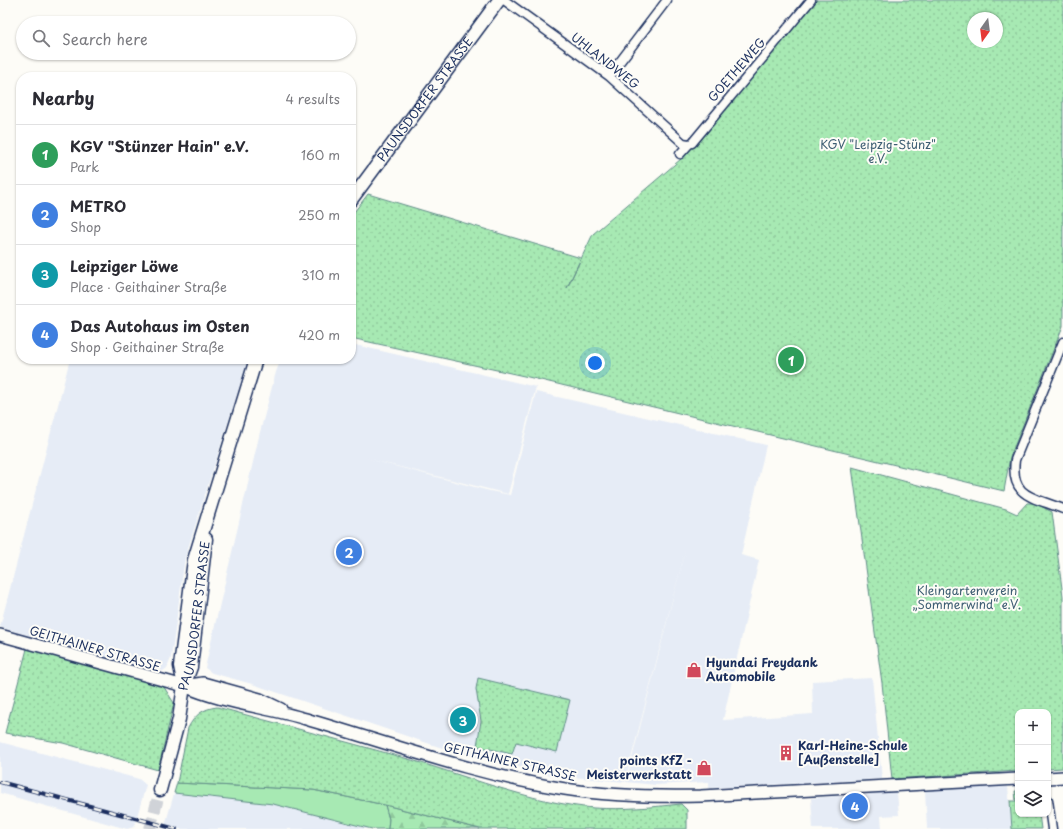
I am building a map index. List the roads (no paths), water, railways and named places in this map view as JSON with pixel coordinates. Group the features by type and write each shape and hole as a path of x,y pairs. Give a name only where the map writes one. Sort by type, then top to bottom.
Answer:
{"main road":[{"name":"PAUNSDORFER STRASSE","path":"356,193 499,0"},
{"name":"PAUNSDORFER STRASSE","path":"160,790 179,718 184,686 191,667 209,510 254,364"}],"street":[{"name":"UHLANDWEG","path":"504,0 609,76 683,143 688,144"},
{"path":"609,76 667,0"},
{"name":"GOETHEWEG","path":"680,154 688,144 692,143 811,0"},
{"path":"1063,342 1014,460 1014,481 1024,493 1063,509"},
{"name":"GEITHAINER STRASSE","path":"0,635 184,686 203,683 260,699 290,714 427,756 553,787 602,794 696,796 1015,779"},
{"path":"1051,778 1063,777"},
{"path":"1050,817 1052,829"}],"tunnel":[{"path":"150,829 160,790"}],"railway":[{"path":"0,782 176,829"}],"place":[{"name":"KGV \"Stünzer Hain\" e.V.","path":"791,360"},
{"name":"METRO","path":"349,552"},
{"name":"Hyundai Freydank Automobile","path":"694,670"},
{"name":"Leipziger Löwe","path":"463,720"},
{"name":"Karl-Heine-Schule [Außenstelle]","path":"786,753"},
{"name":"points KfZ - Meisterwerkstatt","path":"704,768"},
{"name":"Das Autohaus im Osten","path":"855,806"}],"park label":[{"name":"KGV \"Leipzig-Stünz\" e.V.","path":"878,152"},
{"name":"Kleingartenverein „Sommerwind“ e.V.","path":"967,598"}]}
